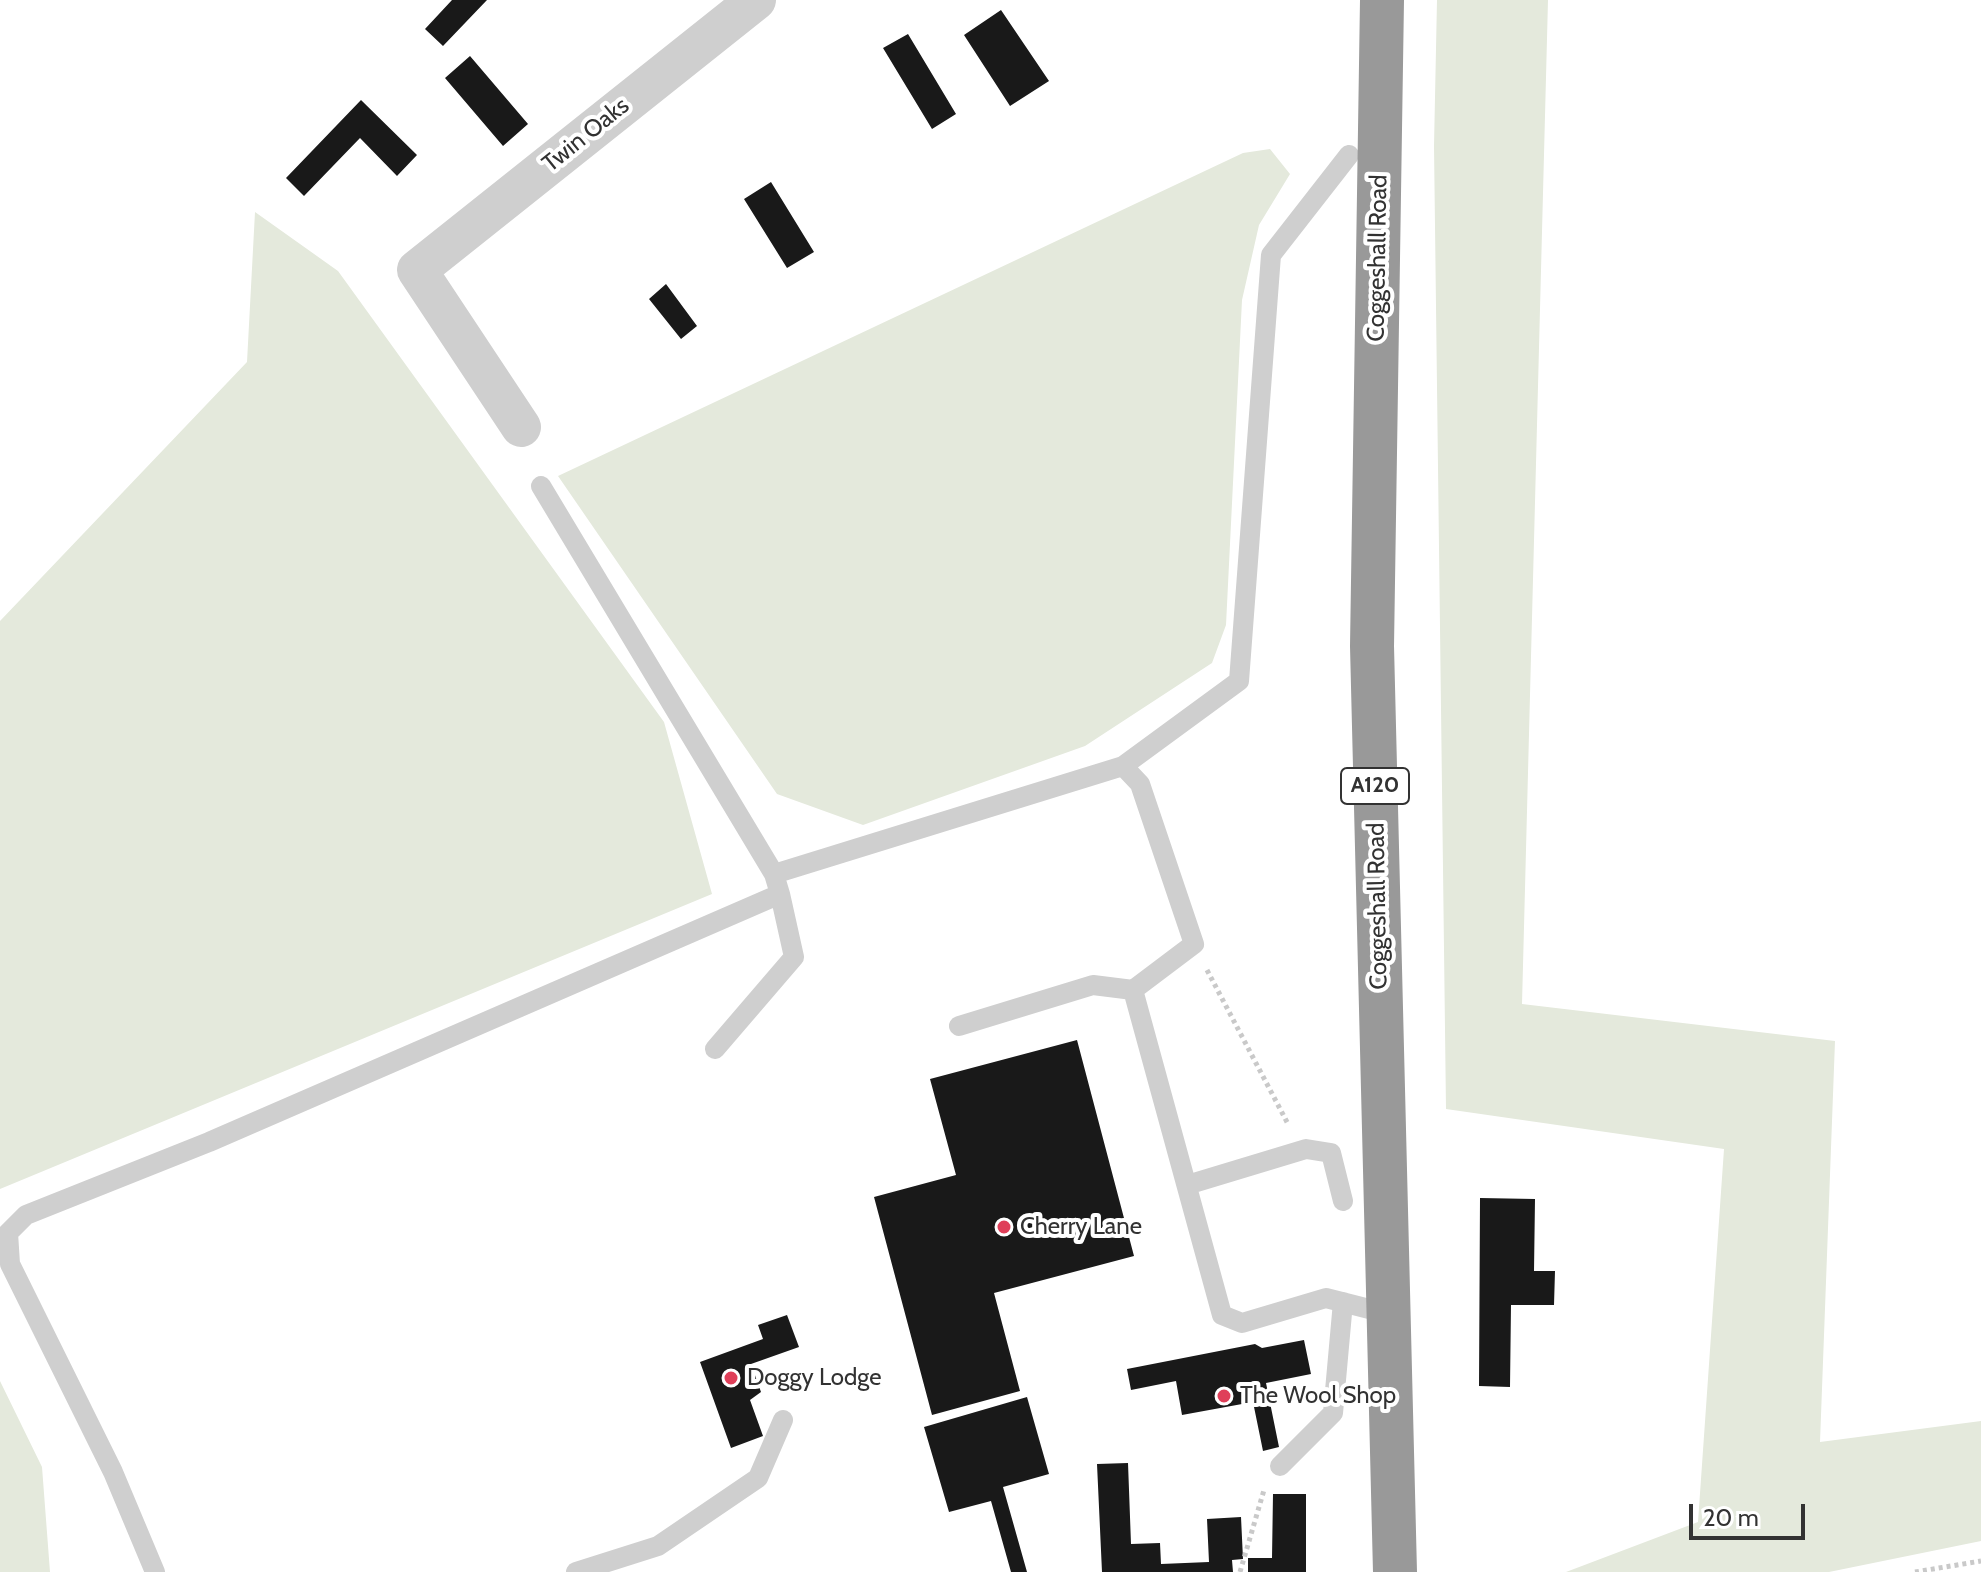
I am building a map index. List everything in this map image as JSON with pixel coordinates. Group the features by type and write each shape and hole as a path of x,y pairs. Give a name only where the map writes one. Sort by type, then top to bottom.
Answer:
{"highway":[{"name":"Coggeshall Road","path":"1382,0 1372,646 1395,1572"}],"street":[{"name":"Twin Oaks","path":"521,427 417,270 756,0"}],"lane":[{"path":"155,1572 113,1472 10,1264 8,1233 26,1215 209,1142 777,884 1123,766 1239,681 1271,255 1349,155"},
{"path":"541,486 777,884 794,957 715,1049"},
{"path":"959,1026 1093,985 1133,990 1194,944 1140,784 1123,766"},
{"path":"1133,990 1222,1315 1242,1323 1326,1298 1389,1314"},
{"path":"1187,1185 1306,1149 1331,1153 1343,1201"},
{"path":"1280,1466 1333,1413 1343,1302"},
{"path":"576,1572 658,1546 758,1478 783,1420"}],"path":[{"path":"1194,944 1289,1127"},
{"path":"1240,1572 1260,1495 1280,1466"},
{"path":"1915,1572 1981,1561"}],"shaded area":[{"path":"1437,0 1548,0 1522,1004 1835,1041 1820,1442 1981,1421 1981,1541 1829,1572 1566,1572 1698,1522 1724,1149 1446,1109 1434,146"},
{"path":"1270,149 1290,174 1259,225 1242,300 1226,625 1212,663 1085,746 863,825 777,794 558,476 1243,153"},
{"path":"255,212 338,271 664,722 712,894 0,1189 0,621 247,362"},
{"path":"0,1381 42,1467 50,1572 0,1572"}],"building":[{"path":"452,0 487,0 443,46 425,29"},
{"path":"1001,10 1049,81 1010,106 964,35"},
{"path":"908,34 956,114 932,129 883,48"},
{"path":"470,56 528,124 503,146 445,78"},
{"path":"361,100 417,155 397,176 360,138 304,196 286,178"},
{"path":"771,182 814,252 787,268 744,199"},
{"path":"666,284 697,326 681,339 649,299"},
{"name":"Cherry Lane","path":"1077,1040 1134,1256 994,1293 1020,1391 932,1415 874,1197 956,1175 930,1079"},
{"path":"1480,1198 1535,1199 1534,1271 1555,1271 1554,1305 1511,1305 1510,1387 1479,1386"},
{"name":"Doggy Lodge","path":"787,1315 799,1347 751,1364 761,1392 750,1400 763,1436 731,1448 700,1362 763,1339 758,1325"},
{"name":"The Wool Shop","path":"1304,1340 1311,1374 1266,1383 1279,1447 1263,1451 1253,1402 1182,1415 1176,1381 1131,1390 1127,1369 1255,1344 1262,1348"},
{"path":"1027,1397 1049,1474 1003,1487 1027,1572 1011,1572 991,1501 949,1512 924,1427"},
{"path":"1128,1463 1131,1544 1160,1543 1161,1564 1209,1562 1207,1519 1241,1517 1243,1559 1232,1560 1233,1572 1102,1572 1097,1464"},
{"path":"1273,1494 1306,1494 1306,1572 1248,1572 1248,1558 1272,1558"}],"place":[{"name":"Cherry Lane","path":"1004,1227"},
{"name":"Doggy Lodge","path":"731,1378"},
{"name":"The Wool Shop","path":"1224,1396"}]}
